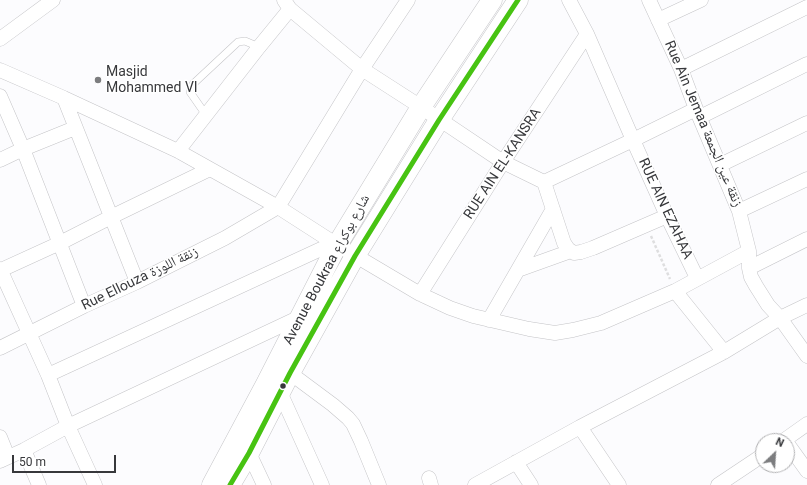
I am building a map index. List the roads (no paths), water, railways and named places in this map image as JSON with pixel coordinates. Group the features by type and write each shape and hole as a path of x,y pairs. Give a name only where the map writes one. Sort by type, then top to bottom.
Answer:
{"street":[{"path":"0,40 53,0"},
{"path":"278,207 362,69 408,0"},
{"name":"Avenue Boukraa شارع بوكراع","path":"212,485 302,316 336,244 421,107 492,0"},
{"name":"Avenue Boukraa شارع بوكراع","path":"230,485 249,453 290,373 355,256 439,120 518,0"},
{"name":"RUE AIN EZAHAA","path":"569,0 587,34 667,216 697,278"},
{"name":"Rue Ain Jemaa زنقة عين الجمعة","path":"649,0 681,68 739,211 749,251 749,268"},
{"path":"658,20 701,0"},
{"path":"178,150 259,47 287,4 362,69 503,162 544,182 564,243 568,249 574,253 593,248 667,216"},
{"path":"681,68 807,7"},
{"name":"RUE AIN EL-KANSRA","path":"420,294 503,162 587,34"},
{"path":"544,182 633,140 698,113 807,64"},
{"path":"0,70 178,150 278,207 355,256 420,294 450,308 489,320 555,333 573,330 601,322 675,291 749,251"},
{"path":"0,96 23,149 84,306"},
{"path":"64,98 137,282"},
{"path":"720,165 807,122"},
{"path":"0,160 75,128"},
{"path":"95,485 68,426 30,334 0,269 60,243 210,169"},
{"path":"739,211 807,179"},
{"name":"Rue Ellouza زنقة اللوزة","path":"0,348 224,238 278,207"},
{"path":"489,320 553,209"},
{"path":"807,239 749,268 751,277 756,286 807,356"},
{"path":"48,375 336,244"},
{"path":"518,270 571,251"},
{"path":"675,291 724,352"},
{"path":"475,485 580,427 724,352 780,318 807,305"},
{"path":"0,437 4,459 68,426 302,316"},
{"path":"290,373 333,405 353,424 379,485"},
{"path":"280,392 322,485"},
{"path":"795,433 807,424"},
{"path":"580,427 618,485"},
{"path":"24,450 39,485"},
{"path":"249,453 264,485"},
{"path":"795,455 807,472"},
{"path":"718,485 755,460"},
{"path":"516,462 532,485"}],"lane":[{"path":"206,115 190,92 193,84 238,42 245,41 259,47"}],"place":[{"name":"Masjid Mohammed VI","path":"98,80"}]}
